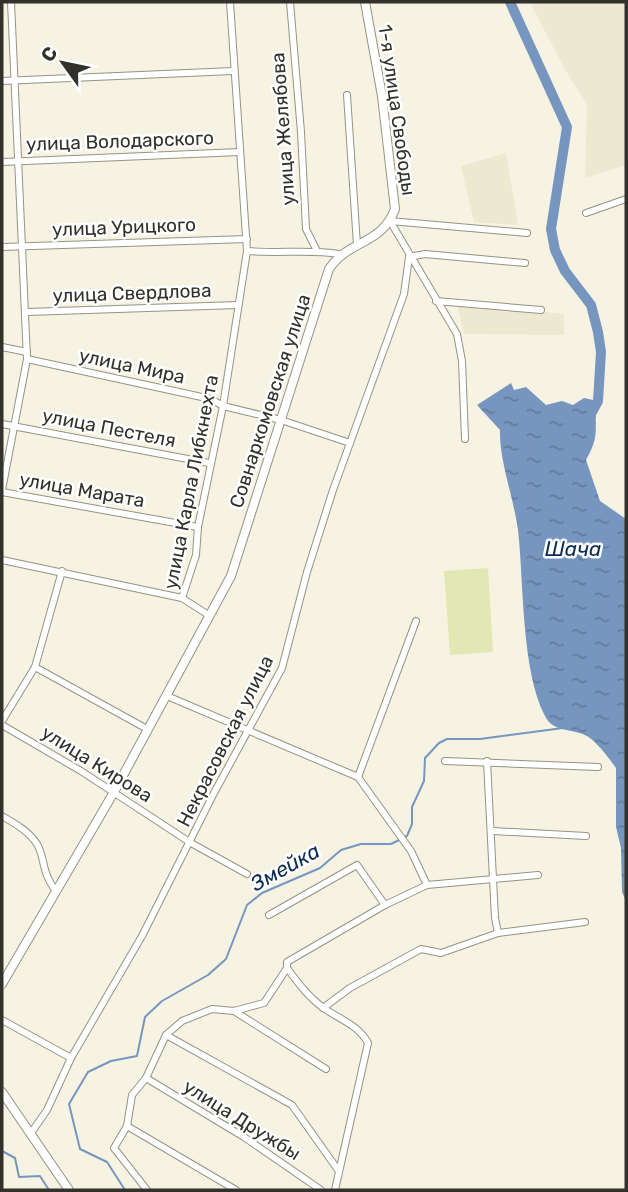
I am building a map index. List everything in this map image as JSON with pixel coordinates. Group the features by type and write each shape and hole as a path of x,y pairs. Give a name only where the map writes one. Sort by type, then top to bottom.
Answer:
{"street":[{"path":"2,491 27,355 20,161 12,80 11,2"},
{"name":"улица Карла Либкнехта","path":"210,616 182,598 196,555 198,527 209,463 223,406 247,251 230,2"},
{"name":"улица Желябова","path":"290,2 302,132 306,229 317,251"},
{"name":"1-я улица Свободы","path":"365,2 395,191 395,209 390,221"},
{"path":"2,81 233,71"},
{"path":"347,95 357,245"},
{"name":"улица Володарского","path":"2,162 240,152"},
{"path":"586,213 626,199"},
{"path":"247,251 290,254 317,251 339,254 378,235 390,221"},
{"path":"390,221 527,233"},
{"path":"390,221 457,334 462,361 465,439"},
{"name":"улица Урицкого","path":"2,247 247,239"},
{"name":"Совнаркомовская улица","path":"210,616 231,576 328,269 339,254"},
{"path":"409,257 425,254 525,263"},
{"name":"Некрасовская улица","path":"30,1133 47,1110 71,1058 111,993 282,668 307,572 404,295 409,257"},
{"path":"436,301 541,310"},
{"name":"улица Свердлова","path":"27,312 238,305"},
{"name":"улица Мира","path":"2,347 211,399 223,406 281,420 350,443"},
{"name":"улица Пестеля","path":"2,424 209,463"},
{"name":"улица Марата","path":"2,491 198,527"},
{"path":"2,560 182,598"},
{"path":"2,723 35,667 62,571"},
{"path":"2,984 114,792 210,616"},
{"path":"358,777 416,621"},
{"path":"35,667 147,729"},
{"path":"167,696 358,777 393,830 409,848 427,885"},
{"name":"улица Кирова","path":"2,723 191,843 247,874"},
{"path":"444,761 598,767"},
{"path":"487,761 498,933"},
{"path":"2,816 21,828 38,845 44,875 55,890"},
{"path":"493,831 586,836"},
{"path":"269,915 357,865 385,905"},
{"path":"146,1190 114,1148 127,1126 132,1095 146,1078 166,1035 182,1021 212,1009 234,1011 264,1003 287,968 287,962 385,905 427,885 538,874"},
{"path":"323,1008 350,988 421,949 441,953 498,933 585,922"},
{"path":"287,968 303,990 323,1008 353,1025 368,1043 335,1190"},
{"path":"234,1011 326,1069"},
{"path":"2,1020 71,1058"},
{"path":"166,1035 292,1105 338,1170"},
{"name":"улица Дружбы","path":"146,1078 244,1137 321,1190"},
{"path":"2,1092 69,1190"},
{"path":"127,1126 236,1190"}],"shaded area":[{"path":"530,2 626,2 626,165 585,178 587,104 564,68"},
{"path":"506,153 518,225 474,222 461,166"},
{"path":"457,304 564,314 564,335 464,334"}],"green space":[{"path":"488,568 493,652 450,655 444,571"}],"water":[{"name":"Шача","path":"511,383 514,390 526,387 546,405 562,401 573,405 584,398 598,401 594,443 586,460 600,501 626,519 626,901 622,892 621,848 616,827 616,768 599,746 587,736 558,728 549,721 537,697 532,675 527,651 518,530 502,454 500,430 477,405"}],"waterway":[{"name":"Шача","path":"510,2 567,127 551,229 555,250 565,271 591,305 598,332 601,352 598,401 592,412"},
{"name":"Змейка","path":"125,1190 107,1162 80,1149 69,1104 88,1072 111,1061 137,1056 145,1017 162,1001 208,975 226,959 247,905 262,893 320,868 341,850 361,844 391,844 407,836 412,824 412,807 424,781 425,758 439,743 447,739 480,739 563,728"},
{"name":"Змейка","path":"2,1151 15,1158 19,1177 40,1176 49,1190"}]}
